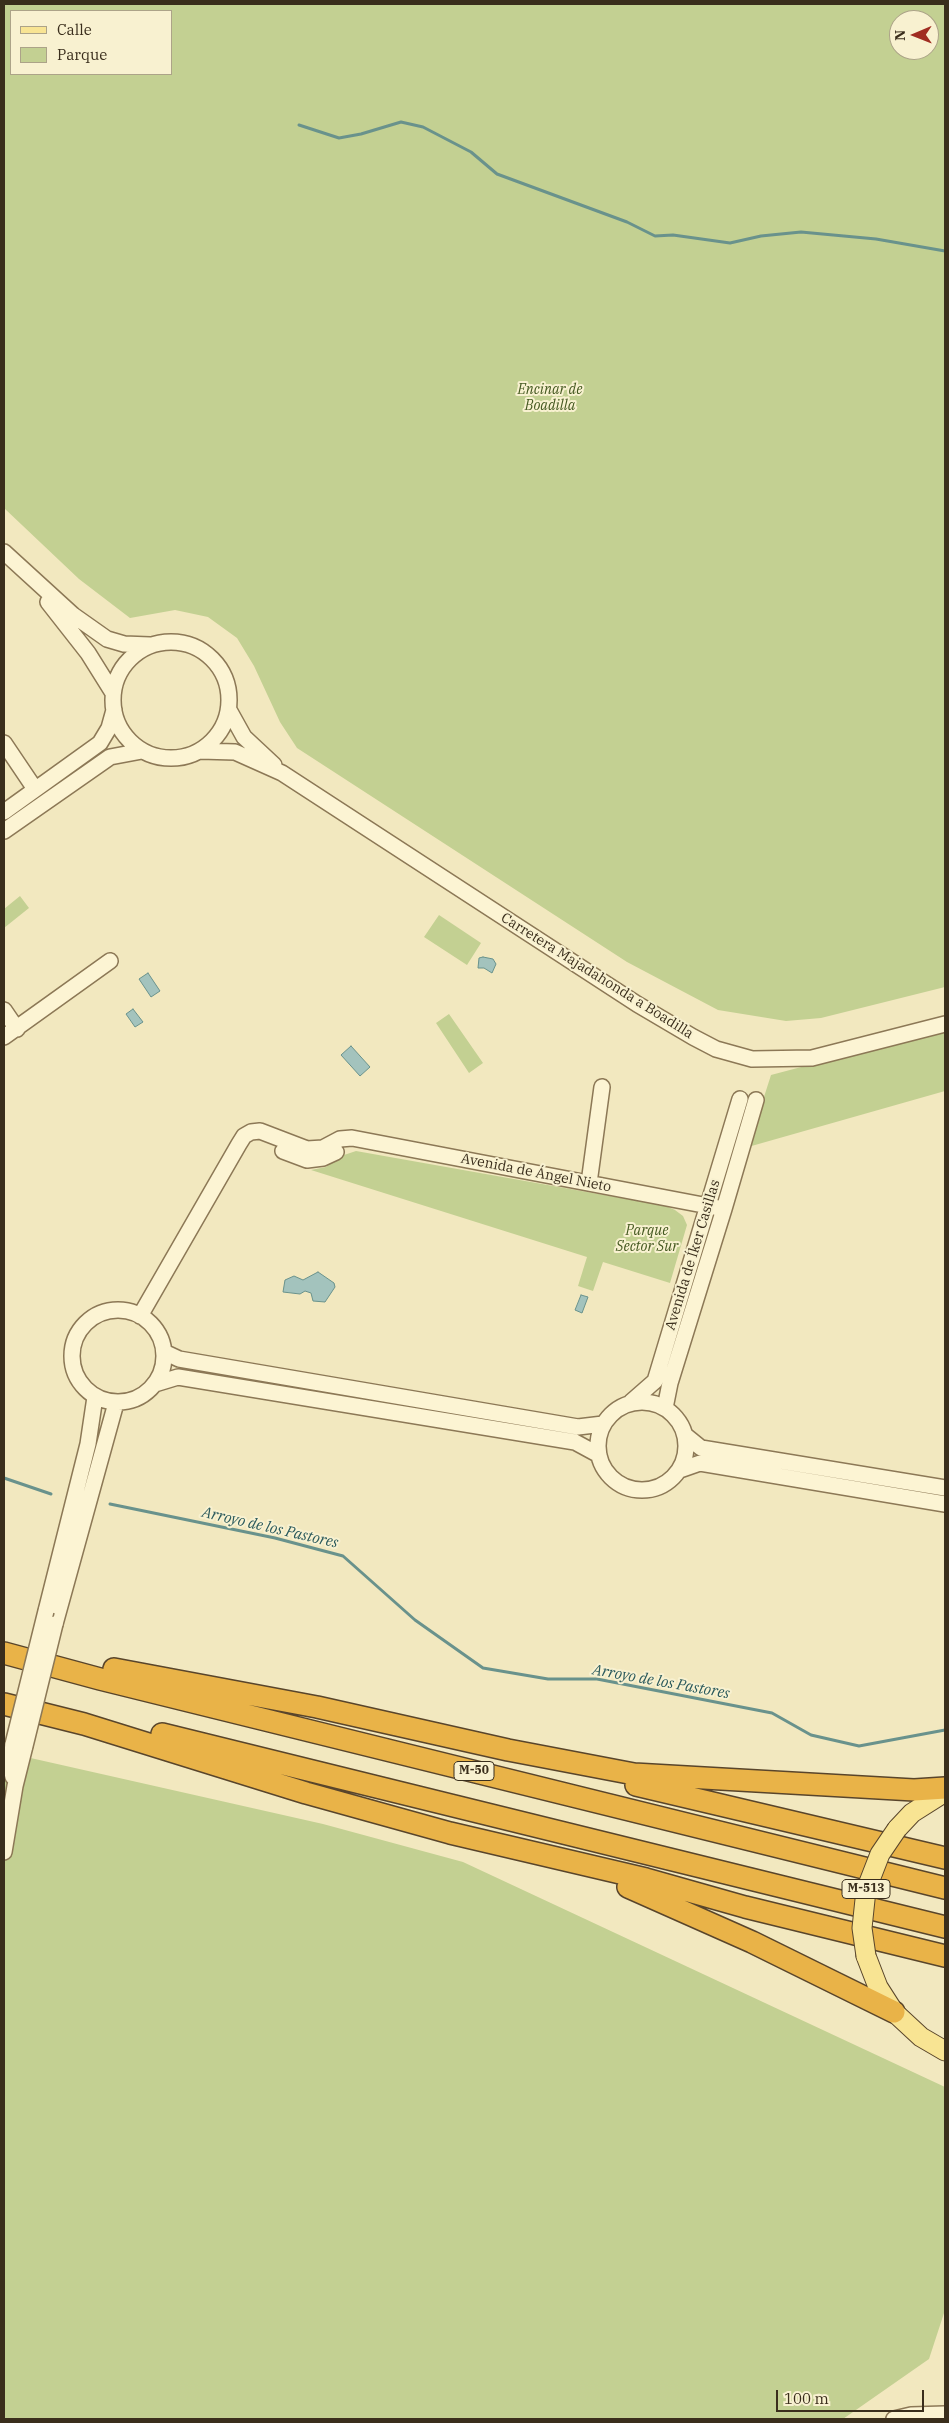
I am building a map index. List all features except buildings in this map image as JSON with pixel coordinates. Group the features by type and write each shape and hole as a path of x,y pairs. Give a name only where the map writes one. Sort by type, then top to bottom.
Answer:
{"highway":[{"path":"4,1649 317,1707 508,1750 634,1774 914,1790 945,1790"},
{"name":"M-50","path":"4,1654 945,1888"},
{"path":"4,1695 945,1927"},
{"path":"4,1704 84,1724 306,1793 588,1872 642,1892 752,1942 894,2012"},
{"path":"508,1750 601,1776 945,1858"},
{"path":"497,1845 613,1871 745,1907 945,1956"}],"main road":[{"name":"M-513","path":"945,1790 912,1813 897,1829 880,1854 866,1890 862,1928 866,1956 878,1987 894,2012 921,2038 945,2051"}],"street":[{"path":"4,552 73,615 107,639 124,644 151,645"},
{"path":"24,572 88,653 113,693"},
{"path":"168,641 186,643 202,650 215,661 224,676 229,692 229,710 218,733 200,751 186,756 171,758 156,756 142,751 129,740 119,726 114,710 113,693 117,677 126,663 137,652 151,645 168,641"},
{"path":"4,812 100,743 109,728 114,710"},
{"name":"Carretera Majadahonda a Boadilla","path":"229,710 244,737 282,773"},
{"path":"4,743 35,789"},
{"path":"4,832 110,757 142,751"},
{"name":"Carretera Majadahonda a Boadilla","path":"200,751 234,752 282,773 637,1004 716,1049 752,1059 812,1058 945,1024"},
{"path":"4,1038 110,961"},
{"path":"4,1010 17,1029"},
{"path":"590,1183 602,1087"},
{"name":"Avenida de Íker Casillas","path":"631,1402 655,1381 740,1099"},
{"name":"Avenida de Íker Casillas","path":"666,1408 670,1382 756,1100"},
{"name":"Avenida de Ángel Nieto","path":"140,1316 239,1144 244,1136 251,1132 260,1131 308,1149 323,1148 346,1138 724,1209"},
{"path":"155,1384 162,1369 164,1352 156,1331 140,1316 127,1311 105,1312 86,1322 77,1333 72,1347 72,1362 76,1376 84,1388 95,1397 116,1403 138,1398 155,1384 178,1377 576,1442 598,1455"},
{"path":"164,1352 179,1358 578,1427 603,1424"},
{"path":"4,1852 15,1786 19,1745 46,1611 88,1444 95,1397"},
{"path":"649,1401 666,1408 678,1419 685,1435 686,1453 680,1470 668,1482 652,1489 635,1490 617,1483 606,1472 598,1455 598,1438 603,1424 616,1409 631,1402 649,1401"},
{"path":"19,1745 55,1624 116,1403"},
{"path":"685,1435 701,1448 945,1488"},
{"path":"680,1470 700,1463 945,1504"},
{"path":"894,2419 911,2415 937,2416"}],"green space":[{"name":"Encinar de Boadilla","path":"4,4 945,4 945,987 821,1018 786,1021 718,1010 627,962 297,748 280,722 254,666 237,638 208,617 175,610 130,618 79,579 4,508"},
{"path":"20,896 29,908 4,928 4,909"},
{"path":"439,915 481,943 467,965 424,937"},
{"path":"449,1014 483,1063 469,1073 436,1023"},
{"path":"945,1029 945,1091 748,1147 771,1075"},
{"name":"Parque Sector Sur","path":"356,1151 666,1206 683,1216 687,1225 670,1283 603,1262 593,1291 578,1286 587,1257 311,1170 326,1167 341,1156"},
{"path":"4,1752 323,1824 463,1862 945,2087 945,2310 929,2359 843,2419 4,2419"}],"water":[{"path":"479,958 493,959 496,964 492,973 484,968 478,968"},
{"path":"148,973 160,991 151,997 139,979"},
{"path":"133,1009 143,1022 135,1027 126,1014"},
{"path":"351,1046 370,1067 360,1076 341,1055"},
{"path":"318,1272 334,1283 335,1287 325,1302 313,1301 311,1293 305,1291 300,1294 283,1292 285,1280 294,1276 303,1280"},
{"path":"581,1295 588,1297 582,1313 575,1310"}],"waterway":[{"path":"299,125 339,138 361,134 401,122 423,127 471,152 497,174 627,222 655,236 673,235 730,243 761,236 801,232 876,239 945,251"},
{"name":"Arroyo de los Pastores","path":"4,1478 51,1494"},
{"name":"Arroyo de los Pastores","path":"110,1504 275,1538 343,1556 415,1620 483,1668 548,1679 597,1679 772,1713 811,1735 859,1746 945,1730"}]}
